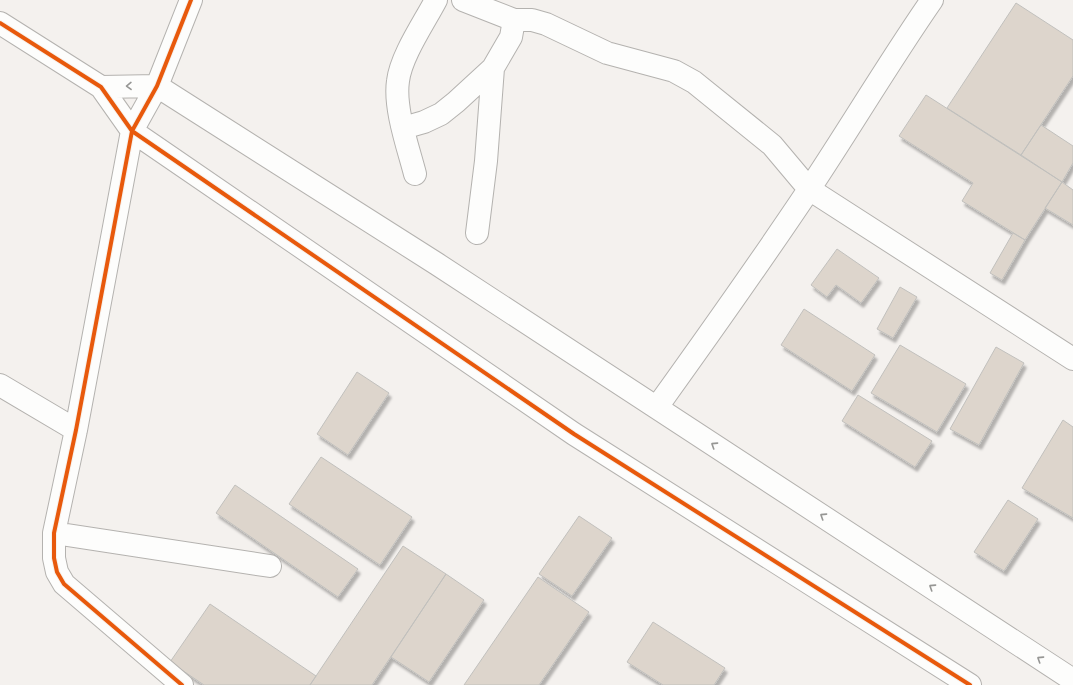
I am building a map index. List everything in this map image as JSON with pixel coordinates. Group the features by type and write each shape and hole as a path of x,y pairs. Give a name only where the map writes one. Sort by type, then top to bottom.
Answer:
{"street":[{"path":"182,685 64,584 57,572 54,558 54,533 76,430 132,131 158,86 191,0"},
{"path":"415,174 397,102 398,80 405,57 436,0"},
{"path":"463,0 514,20 532,20 546,24 607,53 674,71 694,82 772,145 809,189 1073,359"},
{"path":"657,407 735,299 809,189 904,40 932,0"},
{"path":"403,128 424,122 441,114 493,68 511,36 514,20"},
{"path":"0,23 102,87 132,131 574,434 970,685"},
{"path":"477,233 486,161 493,68"},
{"path":"102,87 158,86 437,264 1073,680"},
{"path":"0,385 76,430"},
{"path":"54,533 270,566"}],"building":[{"path":"1016,3 1073,40 1073,76 1021,155 947,108"},
{"path":"926,95 1062,182 1025,240 962,201 973,183 899,136"},
{"path":"1041,125 1073,146 1073,163 1062,182 1021,155"},
{"path":"1062,182 1073,190 1073,225 1045,208"},
{"path":"1013,233 1025,240 1002,280 990,273"},
{"path":"837,249 879,278 861,303 836,285 827,297 811,285"},
{"path":"900,287 917,297 893,338 877,329"},
{"path":"804,309 875,355 852,391 781,345"},
{"path":"900,345 966,384 937,432 871,393"},
{"path":"996,347 1024,363 979,445 950,429"},
{"path":"357,372 389,393 348,455 317,434"},
{"path":"858,395 932,441 915,467 842,421"},
{"path":"1063,420 1073,427 1073,518 1022,488"},
{"path":"321,457 412,517 380,565 289,504"},
{"path":"235,485 358,569 338,597 216,513"},
{"path":"1008,500 1038,519 1004,571 974,552"},
{"path":"579,516 612,538 572,596 539,574"},
{"path":"403,546 446,574 372,685 310,685"},
{"path":"446,574 484,600 429,682 391,657"},
{"path":"538,577 589,612 539,685 464,685"},
{"path":"210,604 316,676 310,685 204,685 170,662"},
{"path":"653,622 725,668 714,685 663,685 627,662"}],"cycle path":[{"path":"182,685 64,584 57,572 54,558 54,533 76,430 132,131 157,86 191,0"},
{"path":"0,23 101,87 132,131 574,434 970,685"}]}
